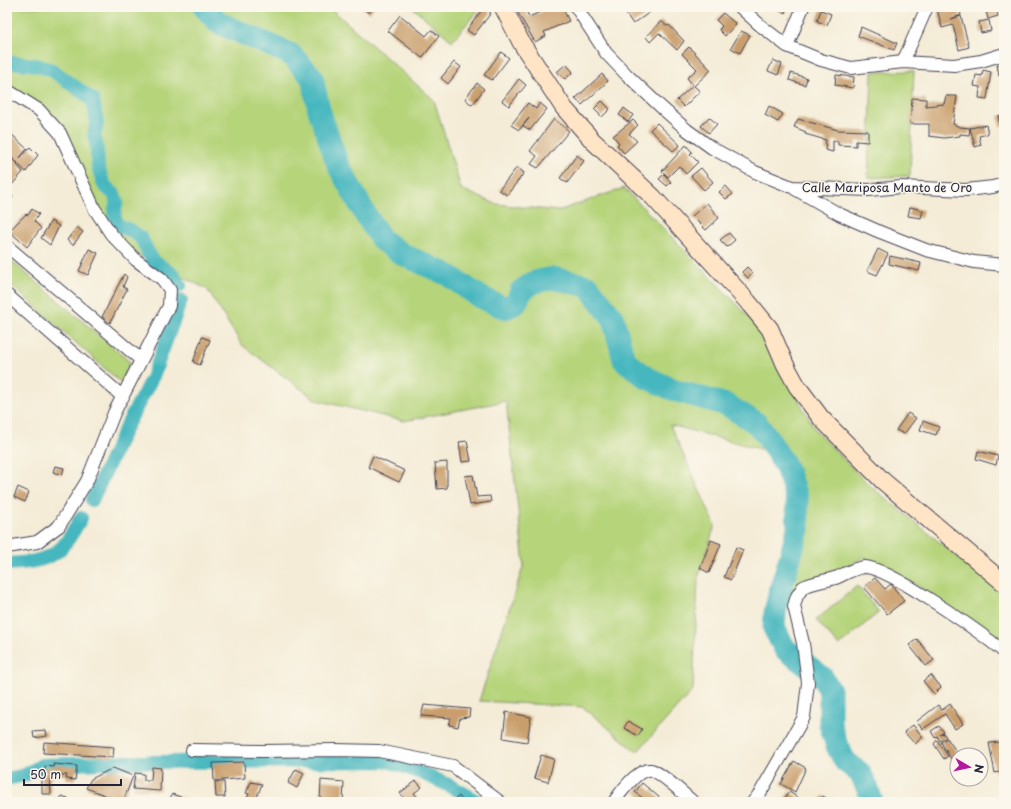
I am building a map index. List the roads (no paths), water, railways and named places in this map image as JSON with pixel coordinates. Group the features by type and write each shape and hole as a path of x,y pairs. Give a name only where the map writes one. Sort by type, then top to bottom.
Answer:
{"street":[{"path":"503,7 522,44 564,108 593,141 653,196 748,302 770,330 785,364 797,386 821,418 883,482 1004,583"},
{"name":"Calle Mariposa Manto de Oro","path":"576,7 606,53 626,74 687,130 712,148 755,172 792,187 869,190 901,187 966,190 993,187 1004,184"},
{"path":"740,7 761,26 787,46 821,60 850,68 904,62 954,65 1004,54"},
{"path":"787,46 803,7"},
{"path":"904,62 927,7"},
{"path":"7,90 40,110 60,132 94,208 111,234 136,260 162,279 170,290 169,306 114,413 87,481 59,526 38,542 7,547"},
{"path":"792,187 839,214 919,247 974,262 1004,266"},
{"path":"7,246 141,360"},
{"path":"7,295 123,397"},
{"path":"753,802 760,794 804,717 808,683 803,643 794,606 797,596 803,587 864,567 875,569 887,574 936,603 1004,652"},
{"path":"192,750 379,751 453,766 500,802"},
{"path":"614,802 634,778 642,771 650,770 658,773 693,802"}],"waterway":[{"path":"204,7 219,23 290,54 312,77 319,110 338,165 365,214 382,240 402,254 448,275 480,297 505,308 516,303 521,291 534,282 553,278 588,286 613,318 624,360 647,378 677,391 727,405 756,423 766,435 786,467 797,499 798,529 780,591 775,613 774,628 785,649 822,677 830,690 830,724 837,746 845,761 860,773 872,802"},
{"path":"7,61 36,65 52,70 93,100 97,123 94,135 97,149 98,167 104,185 114,194 117,202 114,213 117,225 132,231 141,238 152,260 174,275 180,285"},
{"path":"92,500 126,427 153,376 181,300"},
{"path":"7,564 35,561 48,557 60,549 66,542 81,518"},
{"path":"7,779 25,775 42,765 132,762 388,761 434,778 478,802"}]}
